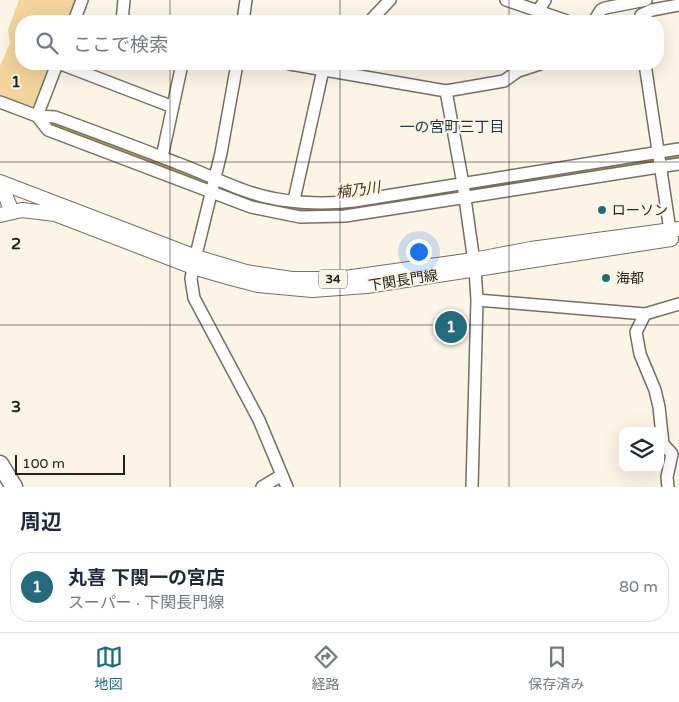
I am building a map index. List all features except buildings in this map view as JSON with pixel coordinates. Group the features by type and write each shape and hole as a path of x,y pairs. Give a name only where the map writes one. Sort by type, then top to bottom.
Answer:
{"highway":[{"path":"0,464 14,487"},
{"path":"0,480 5,487"}],"main road":[{"name":"下関長門線","path":"0,182 194,262"},
{"name":"下関長門線","path":"0,192 6,197 4,214 30,210 55,214 258,286 312,290 367,286 474,264 675,234"}],"street":[{"path":"76,15 82,0"},
{"path":"123,15 124,0"},
{"path":"244,15 246,0"},
{"path":"376,15 390,0"},
{"path":"506,0 550,15"},
{"path":"538,11 545,0"},
{"path":"598,15 605,8 646,0"},
{"path":"641,15 674,4"},
{"path":"36,116 55,70"},
{"path":"77,70 173,107"},
{"path":"162,157 181,70"},
{"path":"236,70 228,120 191,279 194,298 259,420 287,487"},
{"path":"294,200 325,70"},
{"path":"341,70 446,91 504,81 521,70"},
{"path":"646,70 659,160 675,234"},
{"path":"446,91 464,191 477,300 472,487"},
{"path":"0,102 36,116 55,117 162,157 251,207 300,217 337,217 457,198 464,191"},
{"path":"36,116 48,130 213,185 270,198 330,204 464,191 659,160 679,149"},
{"path":"659,160 679,164"},
{"path":"477,300 645,314 679,304"},
{"path":"645,314 636,332 640,354 655,390 659,407 662,444 672,454 668,487"},
{"path":"262,487 282,475"}],"shaded area":[{"path":"19,0 78,0 72,15 15,15 15,70 51,70 35,109 32,110 0,96 0,66 10,43 8,30"}],"waterway":[{"name":"楠乃川","path":"53,124 253,200 285,207 316,210 338,210 679,156"}],"place":[{"name":"ローソン","path":"602,210"},
{"name":"海都","path":"606,278"},
{"name":"丸喜 下関一の宮店","path":"451,327"}],"district":[{"name":"一の宮町三丁目","path":"452,127"}]}
